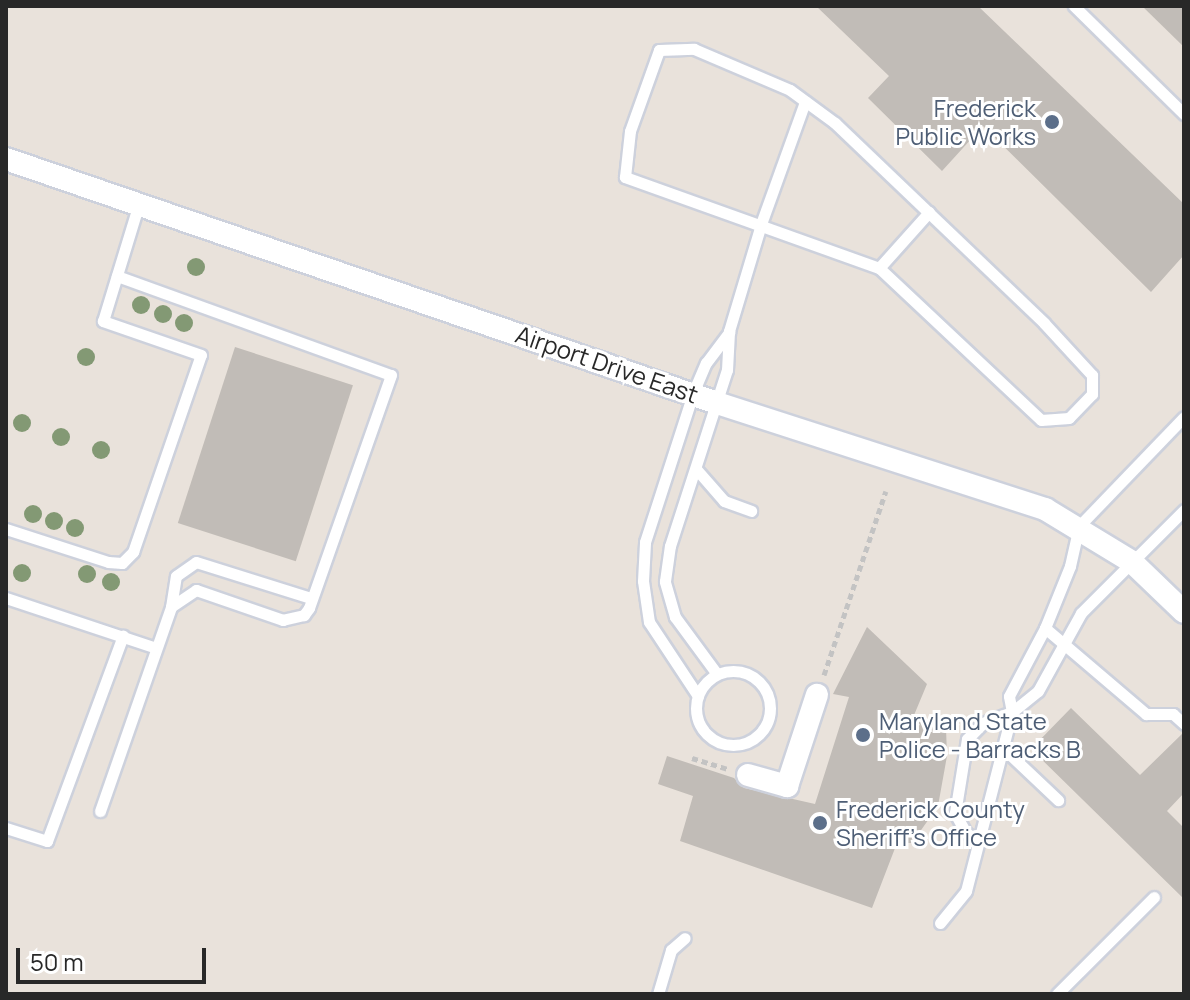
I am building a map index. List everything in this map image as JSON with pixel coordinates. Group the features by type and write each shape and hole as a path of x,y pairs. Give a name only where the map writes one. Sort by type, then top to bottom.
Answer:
{"street":[{"name":"Airport Drive East","path":"6,159 717,403 1045,509 1079,526 1132,562 1184,612"},
{"path":"748,775 787,786 817,695"}],"lane":[{"path":"1074,6 1184,114"},
{"path":"694,49 790,90 835,123 929,212 1092,375 1092,394 1069,418 1041,420 879,268 625,177 630,131 659,50 694,49"},
{"path":"717,674 675,617 665,581 670,546 727,370 729,331 761,224 805,102"},
{"path":"6,529 108,562 122,563 133,552 201,355 103,321 139,203"},
{"path":"879,268 929,212"},
{"path":"117,276 391,375 304,615 293,622 196,590 171,607"},
{"path":"698,696 717,674 739,671 765,688 771,710 763,732 732,746 711,738 697,720 698,696 649,622 643,581 645,542 693,393 706,363 729,331"},
{"path":"940,923 966,891 1012,712 1009,696 1045,628 1070,566 1079,526 1184,417"},
{"path":"697,470 724,501 751,511"},
{"path":"979,841 966,833 955,813 967,739 983,723 1012,712 1038,691 1081,613 1184,510"},
{"path":"100,811 171,607 176,576 196,562 311,598"},
{"path":"6,598 156,648"},
{"path":"1045,628 1146,714 1173,714 1184,724"},
{"path":"6,828 47,841 123,636"},
{"path":"1003,748 1058,800"},
{"path":"1057,994 1154,897"},
{"path":"658,994 671,950 685,938"}],"path":[{"path":"817,695 886,491"},
{"path":"692,758 748,775"}],"building":[{"path":"816,6 978,6 1184,204 1184,255 1151,292 983,126 942,171 868,98 889,76"},
{"path":"1142,6 1184,6 1184,47"},
{"path":"235,347 353,385 296,561 178,523"},
{"path":"867,627 927,684 912,720 946,728 947,756 938,806 912,843 897,843 872,908 680,841 693,796 658,784 667,756 734,778 744,788 815,804 849,697 833,694"},
{"path":"1071,708 1140,775 1184,732 1184,793 1167,811 1184,828 1184,899 1031,749"}],"place":[{"name":"Frederick Public Works","path":"1052,122"},
{"name":"Maryland State Police - Barracks B","path":"863,735"},
{"name":"Frederick County Sheriff's Office","path":"820,823"}]}
